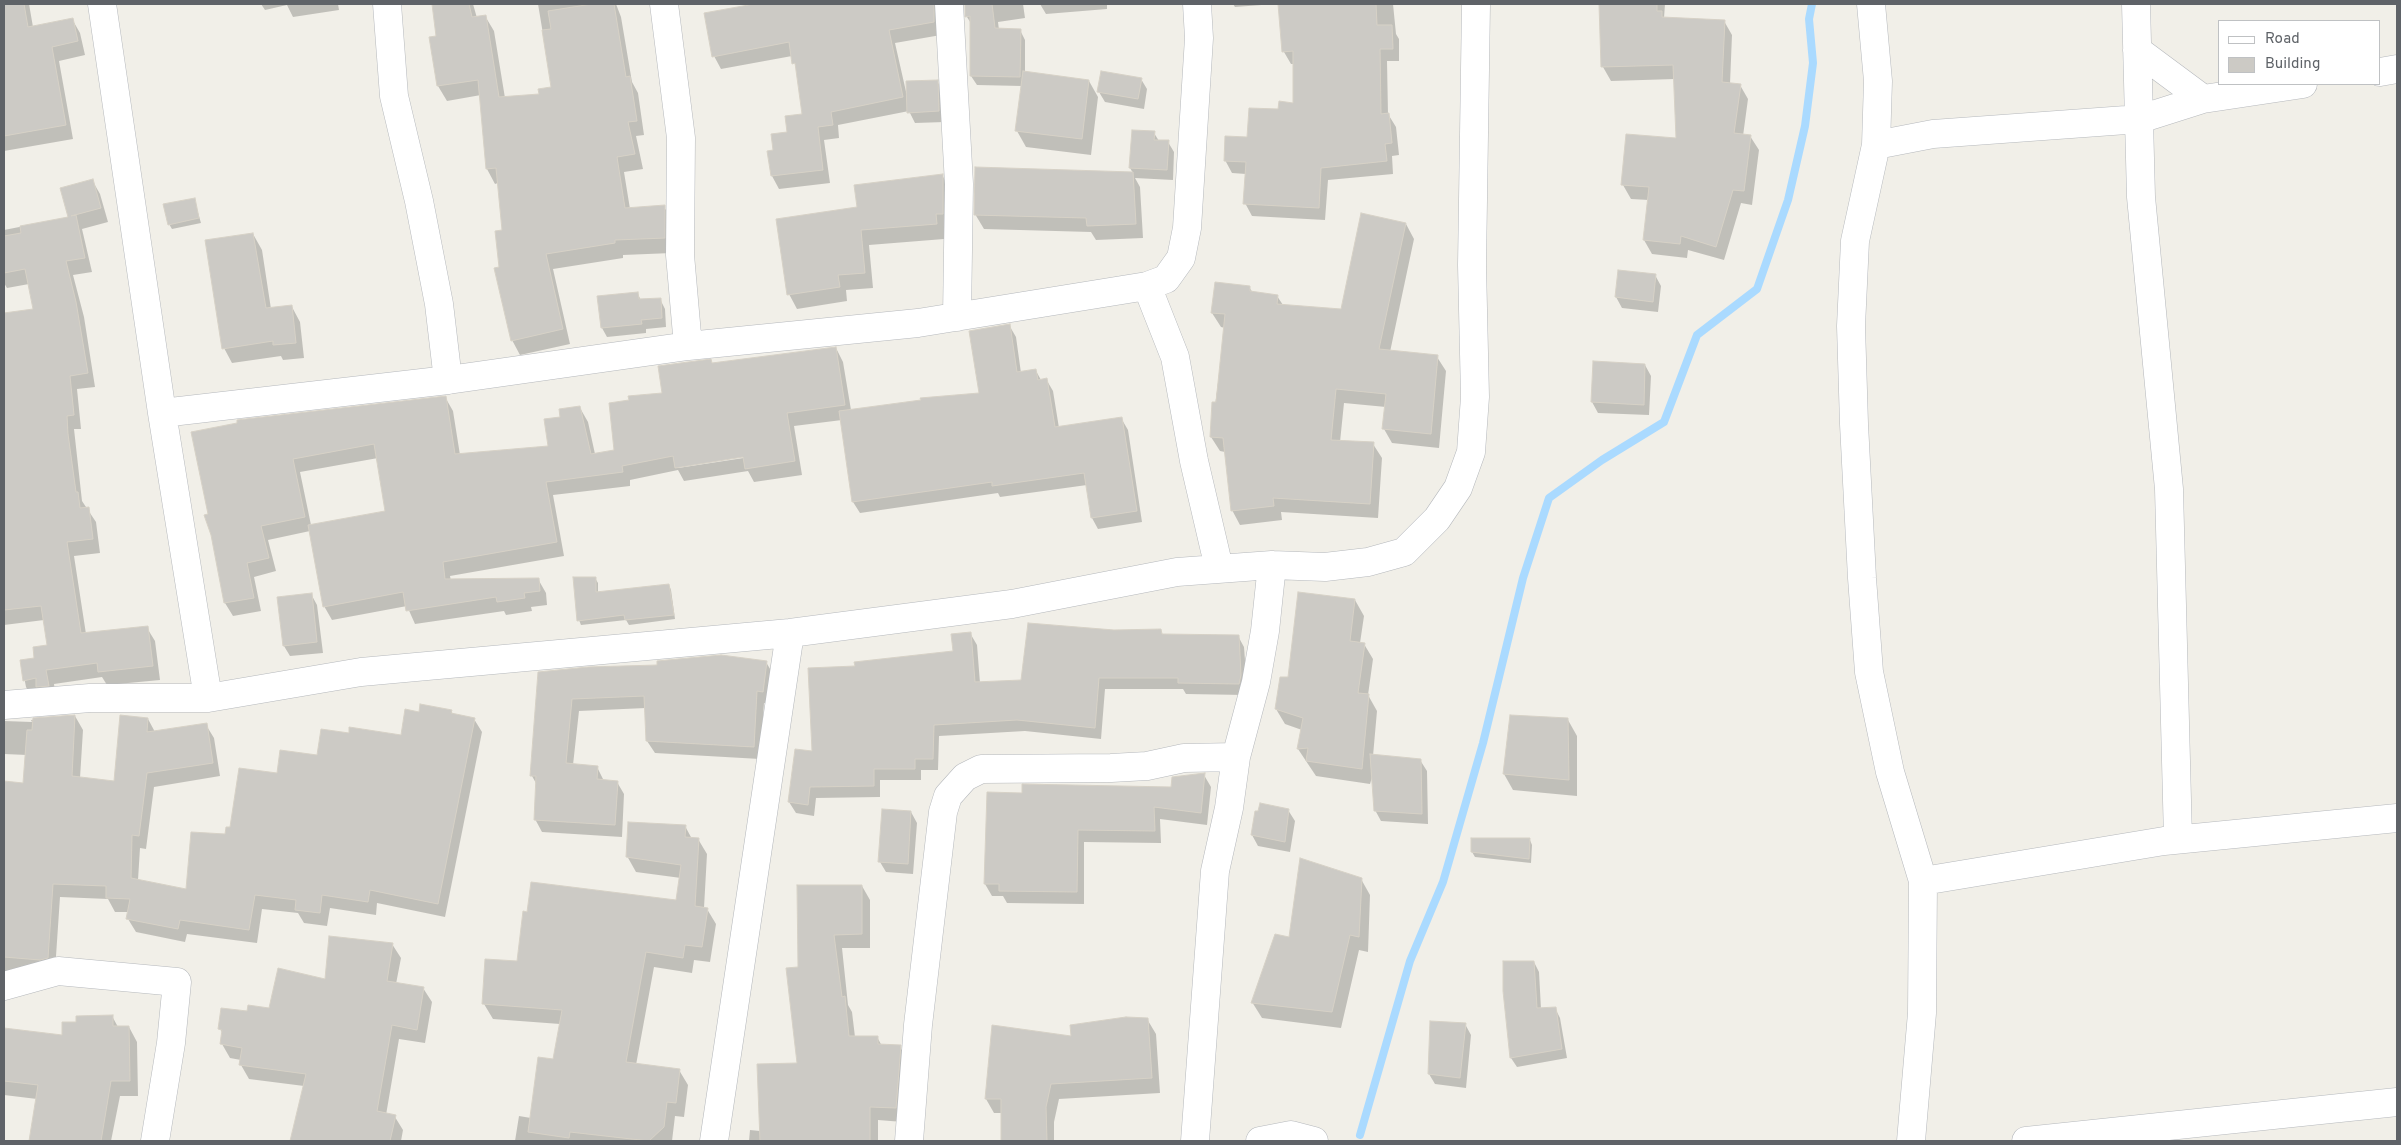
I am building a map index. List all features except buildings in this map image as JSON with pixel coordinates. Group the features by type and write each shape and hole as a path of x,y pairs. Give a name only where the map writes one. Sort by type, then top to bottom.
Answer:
{"street":[{"path":"102,4 162,413 208,698"},
{"path":"387,4 394,96 437,294 448,380"},
{"path":"664,4 681,138 680,255 688,346"},
{"path":"949,4 959,184 956,317"},
{"path":"162,413 448,380 688,346 806,336 956,317 1147,286 1166,279 1181,258 1187,228 1199,38 1197,4"},
{"path":"4,705 90,698 208,698 361,672 790,633 1012,604 1177,572 1272,565 1325,567 1368,562 1404,552 1437,519 1458,488 1471,452 1475,397 1472,265 1476,4"},
{"path":"1871,4 1878,81 1876,144 1855,241 1852,294 1854,424 1869,672 1890,772 1923,881 1922,1014 1911,1141"},
{"path":"2136,4 2141,197 2168,489 2178,839"},
{"path":"2137,50 2203,99"},
{"path":"2381,72 2397,69"},
{"path":"1876,144 1933,134 2140,119 2203,99 2296,85"},
{"path":"1147,286 1175,357 1194,462 1219,568"},
{"path":"1195,1141 1215,871 1229,808 1236,757 1256,682 1265,631 1272,565"},
{"path":"714,1141 790,633"},
{"path":"909,1141 918,1025 944,812 948,796 965,777 981,769 1111,768 1147,766 1184,758 1236,757"},
{"path":"1923,881 2178,839 2397,818"},
{"path":"4,986 58,971 177,982 171,1043 155,1141"},
{"path":"2026,1141 2214,1131 2397,1102"},
{"path":"1260,1141 1291,1135 1314,1141"}],"waterway":[{"path":"1360,1135 1410,961 1443,882 1483,743 1523,578 1549,498 1602,460 1664,422 1697,335 1757,289 1788,200 1805,126 1813,63 1809,19 1812,4"}]}
